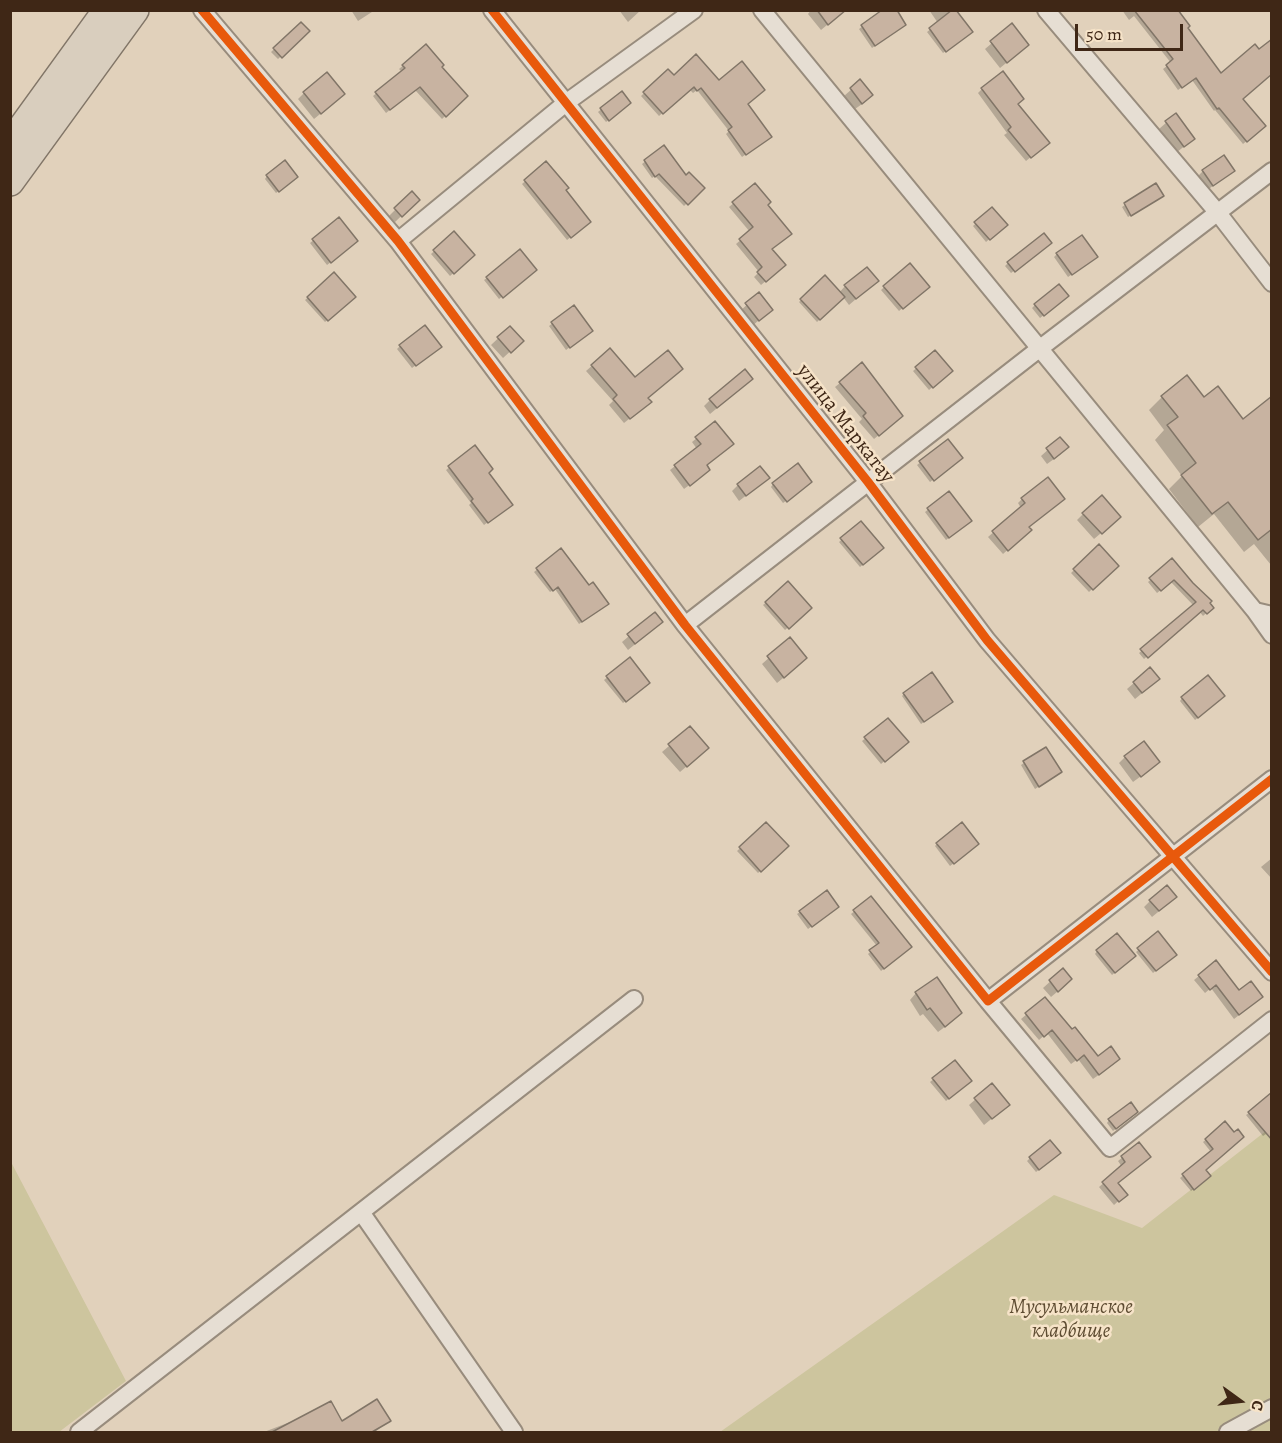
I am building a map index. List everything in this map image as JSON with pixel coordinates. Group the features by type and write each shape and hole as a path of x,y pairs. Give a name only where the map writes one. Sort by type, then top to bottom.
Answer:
{"main road":[{"path":"10,144 107,10"},
{"path":"10,182 135,10"}],"street":[{"path":"202,10 398,242 685,625 988,1001 1110,1148 1272,1020"},
{"name":"улица Маркатау","path":"492,10 868,482 987,640 1272,972"},
{"path":"398,242 567,102 694,10"},
{"path":"762,10 1039,349 1263,613 1272,634"},
{"path":"1046,10 1218,213 1272,283"},
{"path":"685,625 1272,171"},
{"path":"988,1001 1272,779"},
{"path":"79,1432 634,999"},
{"path":"361,1212 514,1432"},
{"path":"1228,1432 1272,1408"}],"green space":[{"name":"Мусульманское кладбище","path":"1271,1127 1271,1432 720,1432 1054,1195 1142,1228"},
{"path":"11,1162 126,1381 59,1432 11,1432"}],"building":[{"path":"817,10 846,10 828,25"},
{"path":"882,10 897,10 906,25 875,46 861,25"},
{"path":"952,10 956,10 973,32 946,52 929,28"},
{"path":"1134,10 1178,10 1190,26 1188,28 1221,73 1255,44 1259,49 1272,39 1272,74 1243,99 1266,126 1247,142 1219,108 1217,109 1196,78 1182,88 1166,65 1173,59"},
{"path":"301,22 310,31 282,58 273,48"},
{"path":"1012,23 1029,45 1007,63 990,41"},
{"path":"426,44 444,65 442,67 468,96 446,117 420,87 390,110 375,92 405,68 402,65"},
{"path":"696,54 719,80 742,61 765,90 748,104 772,137 746,155 728,130 732,127 701,88 697,91 694,87 663,114 643,92 668,69 674,75"},
{"path":"1003,71 1024,99 1018,104 1050,143 1031,158 1008,130 1011,127 981,88"},
{"path":"327,72 345,94 321,114 303,92"},
{"path":"860,79 873,95 862,104 850,88"},
{"path":"622,91 631,103 609,121 600,108"},
{"path":"1176,113 1195,139 1184,147 1165,121"},
{"path":"664,145 686,175 689,172 705,188 688,205 659,174 655,177 644,160"},
{"path":"1224,155 1235,171 1213,186 1202,170"},
{"path":"285,160 298,177 279,192 266,175"},
{"path":"546,161 569,188 566,190 591,222 571,238 524,180"},
{"path":"755,183 771,202 768,205 792,234 772,249 786,265 766,282 757,272 762,267 739,239 753,227 732,202"},
{"path":"1156,183 1164,196 1131,216 1124,203"},
{"path":"412,191 420,200 402,217 394,208"},
{"path":"992,207 1008,225 990,240 974,222"},
{"path":"339,217 358,241 331,263 312,239"},
{"path":"454,231 475,255 454,274 433,250"},
{"path":"1044,233 1052,243 1015,272 1007,262"},
{"path":"1082,235 1098,257 1072,275 1056,253"},
{"path":"520,249 537,270 503,298 486,277"},
{"path":"910,263 930,287 903,309 883,286"},
{"path":"867,267 879,281 856,299 844,285"},
{"path":"334,272 356,297 328,321 307,297"},
{"path":"825,275 845,297 820,320 800,299"},
{"path":"1059,284 1069,296 1044,316 1034,304"},
{"path":"759,292 773,310 759,321 745,303"},
{"path":"574,305 593,331 570,348 551,322"},
{"path":"425,325 442,347 416,366 399,345"},
{"path":"510,326 524,341 511,353 497,337"},
{"path":"610,348 635,377 668,350 683,369 648,398 652,402 630,419 613,399 617,395 591,365"},
{"path":"935,350 953,371 933,388 915,367"},
{"path":"862,362 903,416 879,436 863,416 866,413 839,382"},
{"path":"745,369 753,379 717,408 709,399"},
{"path":"1187,375 1204,397 1218,386 1243,419 1272,396 1272,529 1258,540 1228,502 1212,514 1181,475 1196,463 1167,425 1178,417 1161,396"},
{"path":"715,421 734,444 707,465 710,470 690,486 674,465 701,444 695,437"},
{"path":"1060,437 1069,447 1054,459 1046,448"},
{"path":"948,439 963,458 934,481 919,461"},
{"path":"475,445 493,469 489,473 513,505 488,523 448,466"},
{"path":"798,463 812,482 787,502 772,483"},
{"path":"760,466 770,478 746,496 737,484"},
{"path":"1048,477 1065,499 1029,527 1032,530 1008,551 992,531 1025,503 1021,498"},
{"path":"949,491 972,521 949,538 927,508"},
{"path":"1102,495 1121,517 1102,534 1082,513"},
{"path":"861,521 884,548 863,565 840,538"},
{"path":"1099,544 1119,566 1093,590 1073,569"},
{"path":"561,548 589,585 593,582 609,604 582,622 558,587 553,591 536,568"},
{"path":"1172,558 1212,601 1210,603 1214,608 1207,614 1203,610 1148,658 1140,649 1196,602 1174,580 1161,591 1149,578"},
{"path":"788,581 812,608 789,629 765,602"},
{"path":"655,612 663,622 635,644 627,634"},
{"path":"790,637 807,658 784,678 767,656"},
{"path":"630,657 650,683 626,702 606,676"},
{"path":"1150,667 1160,679 1142,693 1133,682"},
{"path":"932,672 953,702 924,722 903,693"},
{"path":"1208,675 1225,696 1198,718 1181,697"},
{"path":"888,718 909,742 885,762 864,737"},
{"path":"690,726 709,748 687,767 668,744"},
{"path":"1144,741 1160,762 1141,777 1124,756"},
{"path":"1046,747 1062,772 1039,787 1023,761"},
{"path":"766,822 789,846 761,872 739,847"},
{"path":"962,822 979,844 954,864 936,843"},
{"path":"1167,885 1177,897 1159,911 1149,900"},
{"path":"827,890 839,907 812,927 799,911"},
{"path":"871,896 912,947 884,969 869,950 879,943 853,910"},
{"path":"1158,931 1177,955 1156,971 1137,948"},
{"path":"1117,933 1136,956 1115,973 1096,950"},
{"path":"1216,960 1239,990 1251,981 1263,997 1239,1015 1216,985 1210,990 1198,975"},
{"path":"1063,968 1072,979 1058,992 1049,980"},
{"path":"937,977 962,1013 945,1027 930,1008 927,1010 915,992"},
{"path":"1045,997 1072,1029 1075,1027 1098,1056 1111,1046 1120,1059 1099,1075 1084,1055 1077,1061 1052,1030 1044,1037 1025,1013"},
{"path":"955,1060 972,1081 949,1099 932,1078"},
{"path":"992,1083 1010,1105 992,1119 974,1098"},
{"path":"1272,1092 1272,1140 1248,1112"},
{"path":"1131,1102 1138,1112 1116,1129 1108,1119"},
{"path":"1225,1121 1234,1132 1238,1129 1244,1137 1206,1170 1211,1176 1194,1190 1182,1174 1213,1149 1205,1139"},
{"path":"1050,1140 1061,1153 1039,1170 1029,1157"},
{"path":"1139,1142 1151,1157 1118,1183 1128,1195 1119,1202 1102,1182 1125,1162 1121,1156"},
{"path":"377,1399 391,1421 372,1432 272,1432 331,1401 342,1421"}],"cycle path":[{"path":"202,10 398,241 685,625 988,1001 1272,779"},
{"path":"492,10 868,482 987,640 1272,972"}]}
